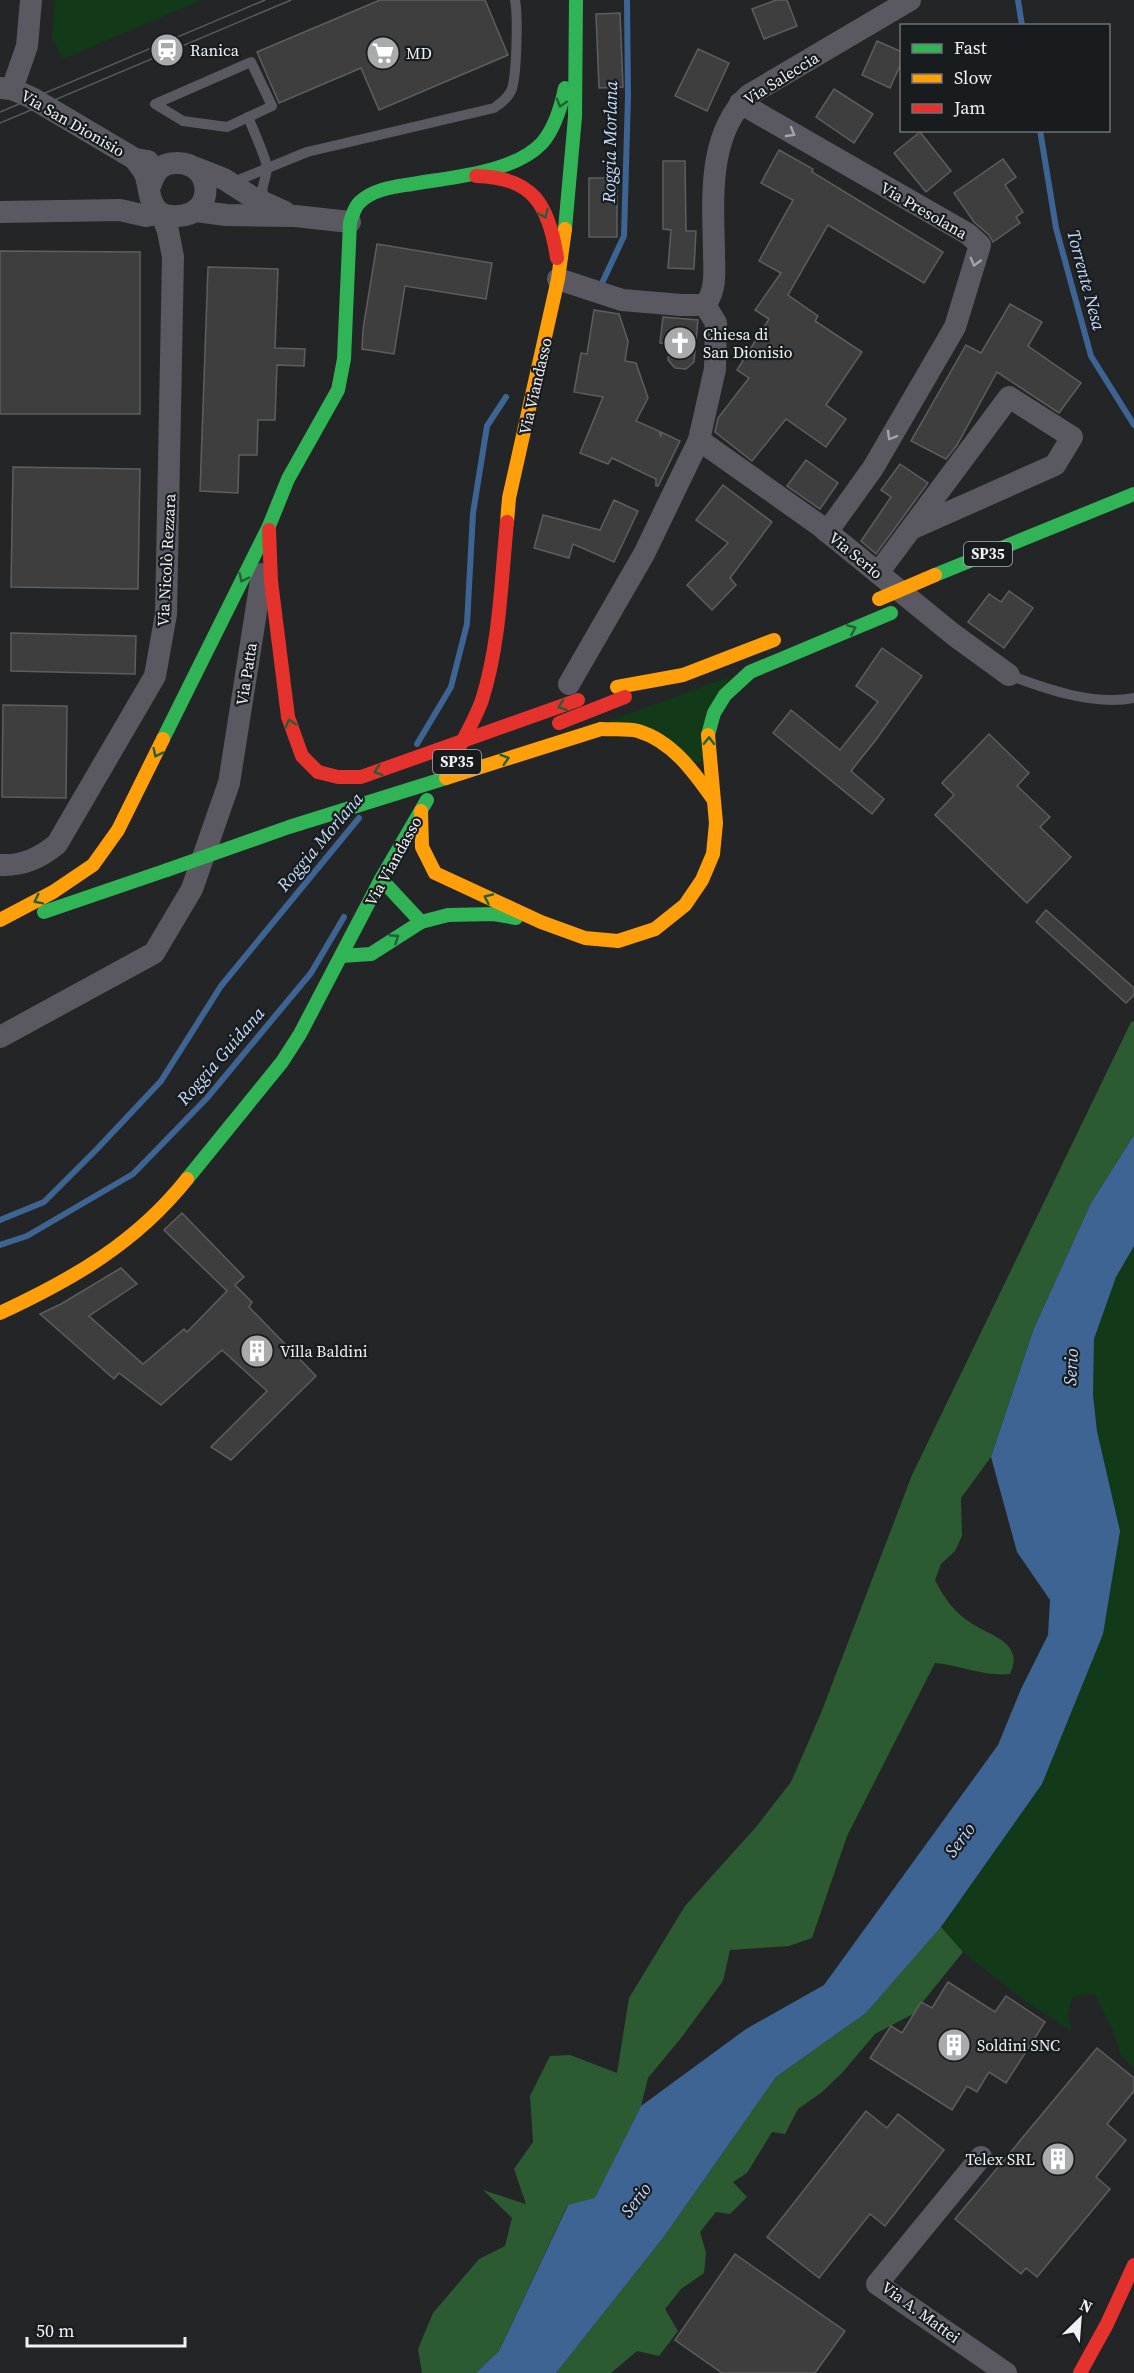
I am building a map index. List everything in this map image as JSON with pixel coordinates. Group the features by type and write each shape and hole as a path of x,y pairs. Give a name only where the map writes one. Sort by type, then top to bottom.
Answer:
{"main road":[{"name":"Via Viandasso","path":"0,1313 52,1289 112,1252 171,1199 282,1062 300,1034 381,879 453,758 481,702 496,641 509,498 558,279 562,178 577,25 576,0"},
{"path":"350,222 358,204 375,191 460,176 515,162 537,149 552,127 562,102 577,25"},
{"path":"515,162 541,165"},
{"path":"460,176 489,176 533,187 552,232 558,279"},
{"name":"Via Patta","path":"269,526 288,479 339,390 344,359 350,222"},
{"name":"SP35","path":"874,601 1134,494"},
{"path":"269,526 271,581 288,717 302,756 318,772 338,777 361,777 621,692 683,675 792,633"},
{"path":"0,920 53,892 93,865 118,830 269,526"},
{"path":"1023,554 1042,533"},
{"path":"416,873 435,873 542,922 585,938 618,941 655,929 685,905 702,880 713,854 716,823 708,737 714,713 725,694 750,672 928,598"},
{"path":"549,727 621,692"},
{"path":"289,827 601,729 642,732 655,740 684,759 713,799"},
{"name":"SP35","path":"0,927 289,827 495,748"},
{"path":"421,811 422,847 435,873"},
{"path":"398,875 381,879 421,922"},
{"path":"341,956 371,954 421,922 448,915 494,914 542,922"},
{"path":"1080,2373 1107,2324 1134,2265"}],"street":[{"path":"6,88 27,46 31,0"},
{"name":"Via Saleccia","path":"705,304 713,295 717,154 734,109 749,95 910,0"},
{"name":"Via San Dionisio","path":"6,88 32,98 135,159 144,172 153,199"},
{"name":"Via Presolana","path":"740,103 968,234 980,245 955,327 873,468 827,532"},
{"name":"Via San Dionisio","path":"135,159 168,162"},
{"path":"0,212 120,210 146,216 153,199 157,170 168,162 186,162 295,216"},
{"path":"192,213 204,201 206,188 203,176 196,168"},
{"path":"153,199 175,217 192,213 295,216 350,222"},
{"name":"Via Nicolò Rezzara","path":"0,865 13,866 41,857 57,844 155,676 166,614 173,257 168,231 153,199"},
{"name":"Via Nicolò Rezzara","path":"173,257 179,234 192,213"},
{"path":"558,279 622,300 681,305 705,304 716,323 715,369 699,440 644,554 569,684"},
{"path":"878,573 1009,397 1072,437 1054,465 911,529"},
{"name":"Via Serio","path":"699,440 827,532 954,635 1009,675"},
{"name":"Via Patta","path":"0,1037 154,953 192,889 229,783 269,526"},
{"name":"Via A. Mattei","path":"981,2157 877,2284 1006,2373"},
{"path":"1096,2373 1107,2324"}],"lane":[{"path":"224,179 236,181 265,172 308,152 494,108 513,89 518,13 515,0"},
{"path":"251,62 272,106 248,117 227,127 183,121 155,104 251,62"},
{"path":"236,215 261,201 265,172 248,117"},
{"path":"261,201 265,172"},
{"path":"1009,675 1045,690 1123,701 1134,698"}],"green space":[{"path":"55,0 202,0 63,59 52,38"},
{"path":"729,677 701,764 609,721"},
{"path":"1134,1021 1134,1135 1091,1203 1034,1328 991,1457 961,1498 962,1536 955,1551 941,1564 935,1580 946,1599 959,1614 996,1636 1009,1647 1013,1654 1010,1674 991,1674 935,1663 847,1836 812,1938 789,1946 730,1950 723,1981 648,2078 641,2106 595,2199 567,2206 499,2351 476,2373 422,2373 418,2349 433,2313 479,2259 505,2246 512,2218 483,2190 526,2204 514,2169 533,2142 530,2096 550,2056 570,2055 617,2073 629,1998 685,1906 756,1827 791,1782 821,1713 912,1475 1131,1022"},
{"path":"1134,1246 1134,2069 1120,2054 1113,2031 1094,1993 1072,1998 1068,2014 1071,2031 1021,1998 963,1952 941,1927 1042,1784 1120,1531 1097,1431 1093,1395 1094,1339 1116,1277"},
{"path":"941,1927 963,1952 913,2014 875,2034 842,2073 822,2092 798,2109 785,2134 772,2132 747,2173 733,2182 747,2197 730,2214 716,2212 700,2232 706,2253 704,2273 681,2289 665,2309 678,2331 659,2356 637,2351 611,2373 556,2373 663,2238 776,2077 866,2013"}],"water":[{"name":"Serio","path":"1134,1135 1134,1246 1116,1277 1094,1339 1093,1395 1097,1431 1120,1531 1103,1634 1042,1784 941,1927 866,2013 776,2077 663,2238 556,2373 476,2373 499,2351 568,2205 595,2198 641,2106 746,2029 824,1985 998,1745 1021,1689 1048,1635 1050,1600 1017,1552 991,1457 1034,1328 1091,1203"}],"building":[{"name":"MD","path":"380,0 485,0 508,55 379,110 361,68 279,103 257,52"},
{"path":"776,0 787,0 797,26 764,39 752,9"},
{"path":"620,13 623,87 599,88 596,14"},
{"path":"877,41 900,51 900,66 890,88 862,75"},
{"path":"698,49 729,63 707,111 675,96"},
{"path":"834,89 873,114 854,143 816,117"},
{"path":"920,132 951,171 926,192 894,153"},
{"path":"779,150 813,169 812,172 943,252 924,283 828,225 788,295 818,316 815,321 862,352 826,405 846,419 826,447 786,419 752,461 715,432 718,418 749,378 737,370 769,319 755,310 781,273 759,261 793,200 761,183"},
{"path":"1003,159 1016,177 1005,185 1023,212 1016,217 1020,223 993,242 989,235 974,222 954,193"},
{"path":"663,161 685,161 686,231 696,231 694,269 668,268 671,230 663,229"},
{"path":"589,178 617,178 617,237 589,237"},
{"path":"377,244 492,263 486,299 405,286 394,354 362,349 363,329"},
{"path":"0,251 140,252 140,414 0,414"},
{"path":"208,267 278,269 275,348 305,349 304,366 277,365 275,420 258,420 257,455 239,455 238,493 200,491"},
{"path":"1010,304 1042,322 1028,346 1081,383 1059,413 997,372 957,445 946,459 911,441 966,345 981,353"},
{"path":"594,310 619,314 628,341 625,361 636,363 648,398 636,421 659,431 661,437 661,432 680,441 658,486 656,486 656,479 612,458 608,464 580,453 603,397 574,392 581,353 587,354"},
{"name":"Chiesa di San Dionisio","path":"663,317 698,320 694,362 686,369 675,368 668,360 670,344 660,343"},
{"path":"806,460 838,483 820,509 787,486"},
{"path":"900,464 928,483 876,554 861,541 891,497 881,490"},
{"path":"13,467 140,469 138,589 11,587"},
{"path":"723,485 772,522 730,578 736,585 712,610 687,585 728,543 696,520"},
{"path":"614,500 638,511 614,562 573,544 569,558 534,548 543,515 600,530"},
{"path":"1009,591 1033,608 1004,648 968,622 989,594 1001,602"},
{"path":"11,633 136,636 135,674 11,671"},
{"path":"882,648 922,676 851,771 884,799 872,814 773,733 791,710 840,750 878,702 856,686"},
{"path":"3,705 67,706 66,798 2,797"},
{"path":"989,734 1029,773 1017,786 1050,817 1040,827 1071,857 1027,903 935,815 954,795 942,783"},
{"path":"1046,910 1134,988 1134,995 1126,1003 1036,922"},
{"path":"182,1213 244,1277 235,1285 252,1302 249,1307 316,1376 231,1460 211,1447 267,1391 222,1350 161,1405 119,1373 114,1379 40,1314 121,1268 137,1284 89,1316 143,1364 184,1329 187,1332 227,1291 164,1230"},
{"name":"Soldini SNC","path":"948,1982 995,2012 1006,1996 1045,2022 1006,2083 989,2072 977,2092 967,2086 952,2110 870,2058 891,2026 902,2033 921,2002 932,2008"},
{"name":"Telex SRL","path":"1097,2048 1134,2078 1134,2091 1107,2124 1126,2140 1096,2177 1110,2189 1037,2277 1026,2268 1021,2274 955,2219"},
{"path":"866,2111 887,2128 898,2114 944,2150 885,2226 870,2214 819,2278 767,2237"},
{"path":"735,2254 845,2331 815,2373 722,2373 675,2340"}],"waterway":[{"name":"Roggia Morlana","path":"603,281 624,236 628,96 627,0"},
{"name":"Torrente Nesa","path":"1018,0 1022,24"},
{"name":"Torrente Nesa","path":"1040,132 1056,228 1091,356 1134,425"},
{"name":"Roggia Morlana","path":"417,744 451,687 467,624 473,513 487,426 506,397"},
{"name":"Roggia Morlana","path":"0,1220 44,1202 161,1081 221,986 359,818"},
{"name":"Roggia Guidana","path":"0,1245 27,1236 133,1174 207,1098 311,973 344,917"}],"tram line":[{"path":"0,112 265,0"},
{"path":"0,123 291,0"}],"traffic: fast":[{"path":"565,229 575,117 576,0"},
{"path":"269,526 288,479 338,390 344,359 350,222 356,206 371,194 384,189 481,172 515,161 530,153 551,131 565,88"},
{"path":"935,575 1134,494"},
{"path":"163,739 269,526"},
{"path":"708,735 714,713 725,695 750,672 891,613"},
{"path":"167,870 289,827 446,778"},
{"path":"187,1179 282,1062 300,1034 381,879 427,800"},
{"path":"44,912 167,870"},
{"path":"381,879 421,922"},
{"path":"341,956 371,954 421,922 448,915 494,914 516,918"}],"traffic: slow":[{"path":"507,522 509,498 558,279 565,229"},
{"path":"879,599 935,575"},
{"path":"617,687 683,675 774,640"},
{"path":"601,729 638,731 661,742 690,768 713,799"},
{"path":"446,778 601,729"},
{"path":"421,811 422,847 435,873 541,922 585,938 618,941 655,929 685,905 702,880 713,854 716,823 708,735"},
{"path":"0,920 53,892 93,865 118,830 163,739"},
{"path":"0,1313 78,1273 125,1241 147,1222 187,1179"}],"traffic: jam":[{"path":"476,176 512,182 525,188 535,198 549,223 557,258"},
{"path":"454,758 482,700 493,657 507,522"},
{"path":"269,530 271,581 288,717 302,756 318,772"},
{"path":"559,723 625,697"},
{"path":"318,772 338,777 361,777 578,700"},
{"path":"1080,2373 1107,2324 1134,2265"}],"place":[{"name":"Ranica","path":"167,50"},
{"name":"MD","path":"383,53"},
{"name":"Chiesa di San Dionisio","path":"680,343"},
{"name":"Villa Baldini","path":"257,1351"},
{"name":"Soldini SNC","path":"954,2045"},
{"name":"Telex SRL","path":"1058,2159"}]}
